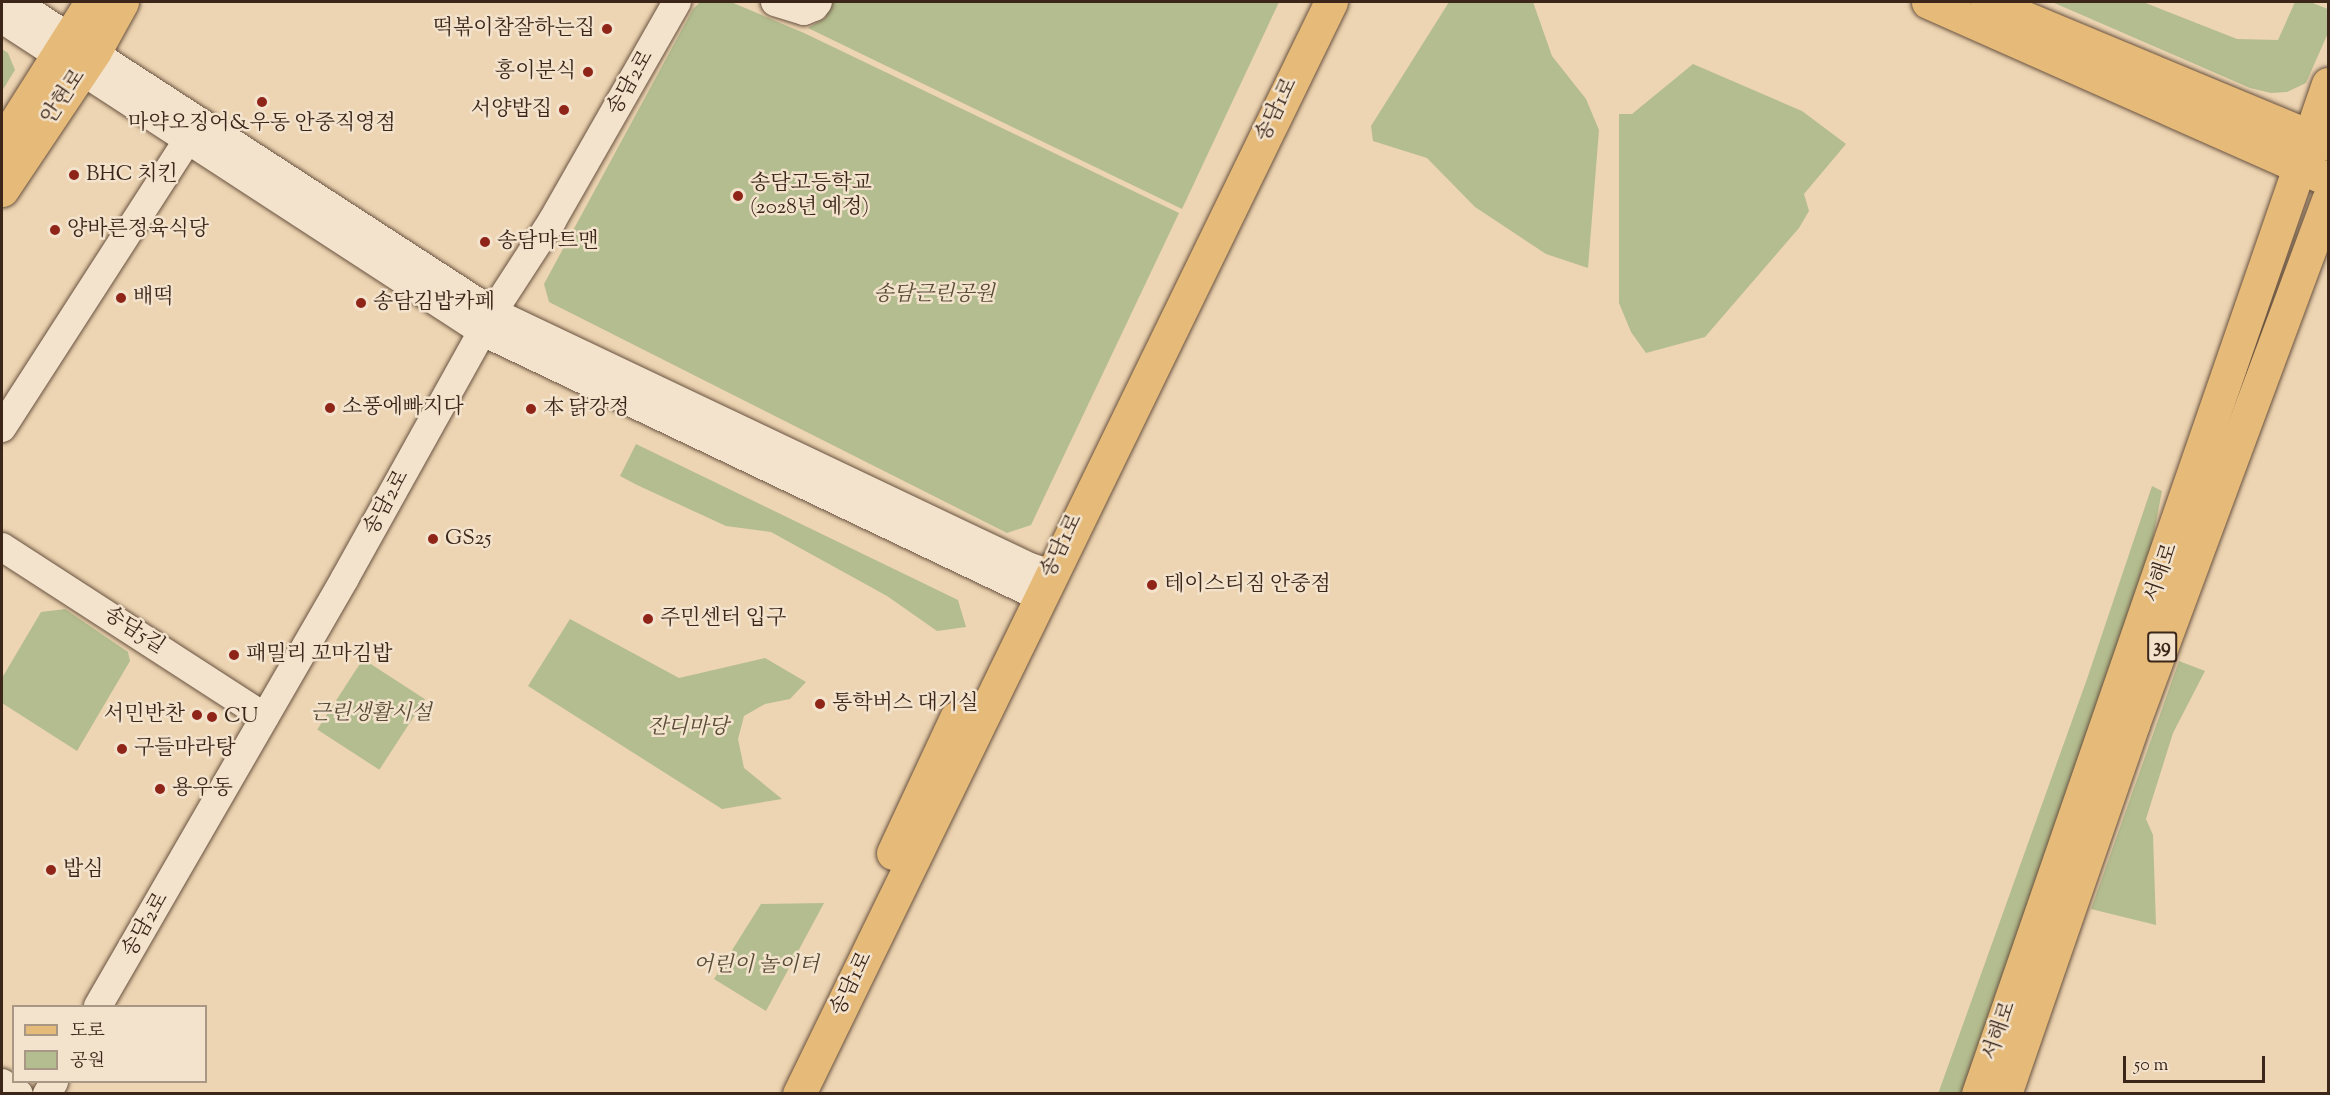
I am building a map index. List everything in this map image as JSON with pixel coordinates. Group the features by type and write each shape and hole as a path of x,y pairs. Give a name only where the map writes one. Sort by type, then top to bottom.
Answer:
{"main road":[{"name":"안현로","path":"2,190 76,53 91,2"},
{"name":"안현로","path":"2,143 76,53 122,2"},
{"name":"송담1로","path":"799,1094 1034,581 1305,2"},
{"name":"송담1로","path":"780,1094 1034,581 1331,2"},
{"path":"1928,2 2328,180"},
{"path":"1987,2 2319,140"},
{"name":"서해로","path":"1978,1094 2141,633 2298,166 2319,140 2328,84"},
{"name":"서해로","path":"2005,1094 2133,724 2328,200"}],"street":[{"path":"15,2 76,53 189,138 488,322 1034,581"},
{"name":"송담2로","path":"99,1005 265,717 488,322 552,221 677,2"},
{"path":"775,2 804,10 814,7 818,2"},
{"path":"2,19 76,53 488,322"},
{"path":"2,428 189,138"},
{"name":"송담5길","path":"2,547 265,717"},
{"path":"2,1083 19,1094"}],"green space":[{"name":"송담근린공원","path":"700,2 731,2 804,33 1179,213 1031,525 1007,533 549,302 544,284 693,9"},
{"path":"833,2 1279,2 1182,209 808,28 825,18"},
{"path":"1449,2 1533,2 1552,56 1586,99 1599,130 1588,268 1546,254 1475,207 1427,158 1373,141 1371,126"},
{"path":"2052,2 2143,2 2237,39 2278,40 2295,2 2310,2 2328,9 2328,33 2306,83 2287,92 2271,93 2250,88"},
{"path":"2,49 8,53 15,70 2,91"},
{"path":"1693,64 1802,111 1846,144 1804,194 1809,211 1799,228 1705,337 1646,353 1631,332 1619,303 1619,114 1632,114"},
{"path":"636,444 958,600 966,627 937,631 887,596 771,532 726,526 620,476"},
{"path":"2152,486 2162,491 2142,595 1964,1093 1938,1094 2087,679"},
{"path":"65,609 128,652 130,661 77,751 2,703 2,678 41,612"},
{"name":"잔디마당","path":"570,619 679,678 765,658 806,682 790,699 765,704 744,716 738,739 744,768 782,799 722,809 528,686"},
{"name":"근린생활시설","path":"363,659 425,699 379,770 317,729"},
{"path":"2179,661 2205,671 2173,733 2146,819 2153,835 2156,925 2091,909"},
{"name":"어린이 놀이터","path":"824,903 766,1011 714,979 761,904"}],"place":[{"name":"떡볶이참잘하는집","path":"607,29"},
{"name":"홍이분식","path":"588,72"},
{"name":"마약오징어&우동 안중직영점","path":"262,102"},
{"name":"서양밥집","path":"564,110"},
{"name":"BHC 치킨","path":"74,175"},
{"name":"송담고등학교 (2028년 예정)","path":"738,196"},
{"name":"양바른정육식당","path":"55,230"},
{"name":"송담마트맨","path":"485,242"},
{"name":"배떡","path":"121,298"},
{"name":"송담김밥카페","path":"361,303"},
{"name":"소풍에빠지다","path":"330,408"},
{"name":"本 닭강정","path":"531,409"},
{"name":"GS25","path":"433,539"},
{"name":"테이스티짐 안중점","path":"1152,585"},
{"name":"주민센터 입구","path":"648,619"},
{"name":"패밀리 꼬마김밥","path":"234,655"},
{"name":"통학버스 대기실","path":"820,704"},
{"name":"서민반찬","path":"197,715"},
{"name":"CU","path":"212,717"},
{"name":"구들마라탕","path":"122,749"},
{"name":"용우동","path":"160,789"},
{"name":"밥심","path":"51,870"}]}
